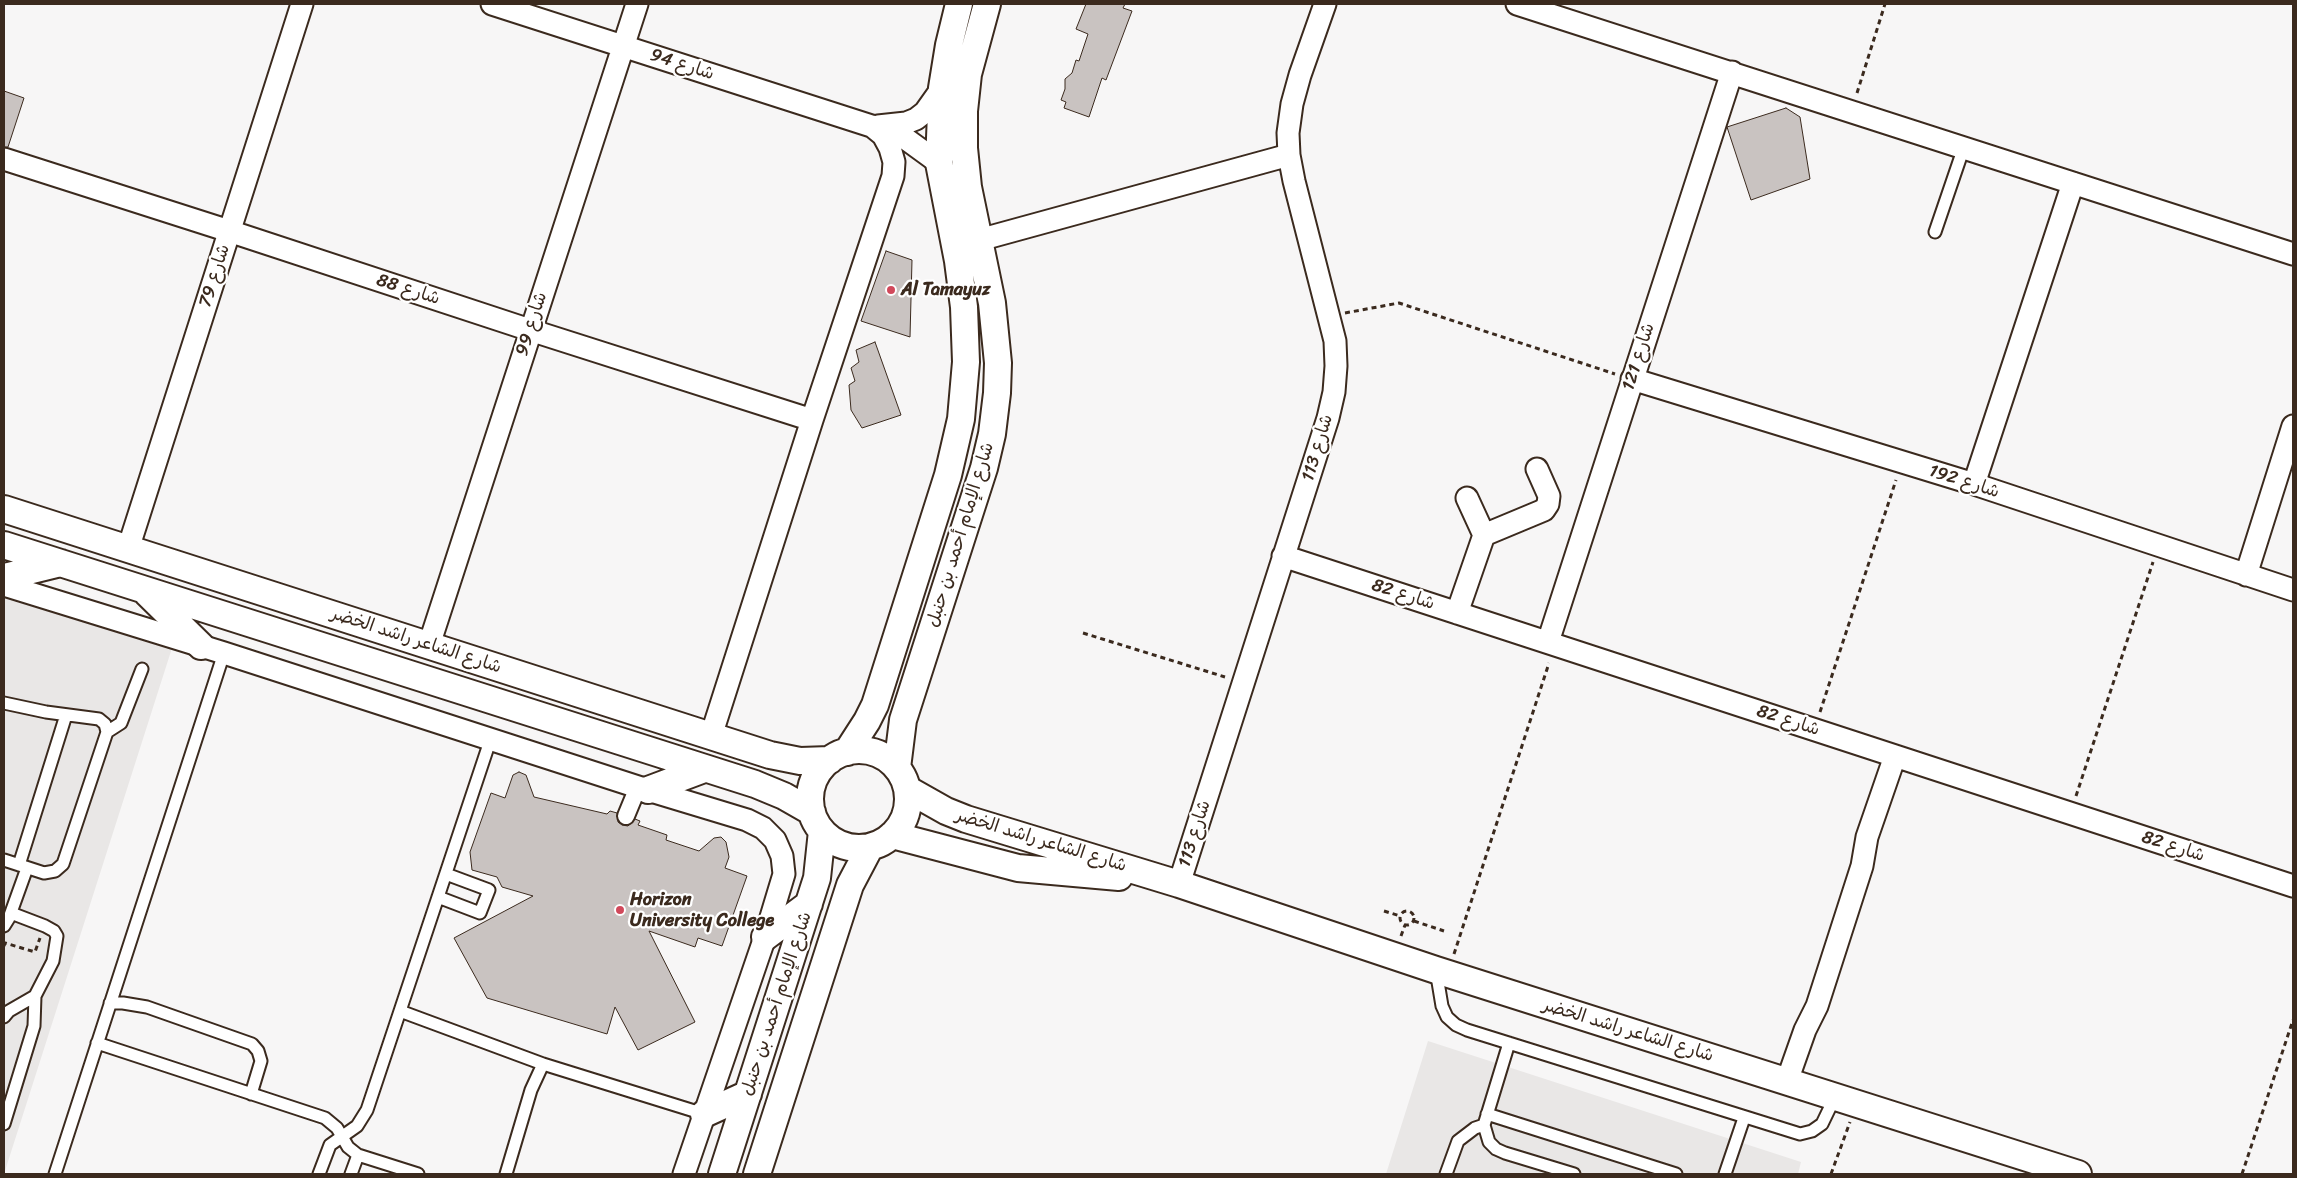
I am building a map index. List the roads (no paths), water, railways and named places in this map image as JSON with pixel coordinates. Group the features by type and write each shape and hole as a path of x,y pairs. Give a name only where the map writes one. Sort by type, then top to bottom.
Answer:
{"street":[{"name":"شارع 79","path":"128,549 302,4"},
{"name":"شارع 94","path":"492,4 872,126 906,139 931,156"},
{"name":"شارع 99","path":"429,645 637,4"},
{"name":"شارع الإمام أحمد بن حنبل","path":"838,756 867,721 875,705 948,475 961,419 966,362 964,306 958,261 931,156 949,45 959,4"},
{"name":"شارع الإمام أحمد بن حنبل","path":"902,778 903,720 984,468 992,434 998,363 992,303 968,187 964,148 964,111 968,74 988,4"},
{"name":"شارع 113","path":"1179,884 1334,392 1335,341 1289,155 1288,133 1292,104 1324,4"},
{"path":"1517,4 1852,110 2293,254"},
{"name":"شارع 121","path":"1552,644 1632,379 1732,72"},
{"name":"شارع 94","path":"872,126 895,125 916,119 925,112 942,88"},
{"path":"712,736 812,420 893,176 894,162 890,148 883,135 872,126"},
{"path":"980,240 1289,155"},
{"path":"893,176 905,161 931,156"},
{"name":"شارع 88","path":"4,159 812,420"},
{"path":"1974,484 2073,183"},
{"name":"شارع 192","path":"1632,379 1974,484 2293,590"},
{"path":"2246,575 2293,426"},
{"path":"1484,535 1544,510 1548,504 1549,496 1537,469"},
{"path":"1457,613 1484,535 1467,498"},
{"name":"شارع الشاعر راشد الخضر","path":"4,509 785,759 838,756"},
{"name":"شارع الشاعر راشد الخضر","path":"4,545 770,790 817,822"},
{"name":"شارع 82","path":"1283,556 2293,886"},
{"path":"4,577 61,563"},
{"path":"4,585 213,649 491,738 643,789 747,820 763,828 775,840 782,856 784,874 765,937 684,1174"},
{"path":"142,589 213,649"},
{"path":"865,751 883,756 902,778 908,802 906,814 881,841 857,848 844,845 832,840 817,822 811,789 818,773 838,756 865,751"},
{"path":"1794,1083 1814,1034 1817,1006 1862,866 1867,837 1900,757"},
{"path":"626,816 643,789 704,769"},
{"name":"شارع الشاعر راشد الخضر","path":"902,778 946,811 966,819 1179,884 1441,972 2078,1174"},
{"name":"شارع الإمام أحمد بن حنبل","path":"722,1174 820,867 817,822"},
{"name":"شارع الإمام أحمد بن حنبل","path":"757,1174 850,885 881,841"},
{"name":"شارع الشاعر راشد الخضر","path":"881,841 1018,868 1179,884"},
{"path":"765,937 809,904"},
{"path":"704,1114 748,1094"}],"lane":[{"path":"1935,232 1964,147"},
{"path":"55,1174 110,1003 213,649"},
{"path":"108,732 115,728 125,716 142,669"},
{"path":"4,703 99,720 105,724 108,732 63,864 55,871 44,873 4,860"},
{"path":"4,926 11,913 66,715"},
{"path":"319,1174 330,1145 357,1126 367,1110 491,738"},
{"path":"438,897 480,913 489,890 446,874"},
{"path":"4,1124 34,1026 35,996 53,961 57,936 54,931 45,926 11,913"},
{"path":"1441,972 1442,1006 1447,1017 1456,1025 1744,1118 1800,1134 1812,1131 1822,1124 1847,1100"},
{"path":"4,1017 9,1010 35,996"},
{"path":"110,1003 147,1007 252,1044 258,1051 261,1061 252,1094"},
{"path":"400,1011 543,1064 704,1114"},
{"path":"97,1043 325,1118 338,1128 348,1147 358,1155 400,1172 418,1174"},
{"path":"1509,1043 1486,1120 1489,1142 1496,1149 1574,1174"},
{"path":"506,1174 531,1090 543,1064"},
{"path":"1725,1174 1744,1118"},
{"path":"1446,1174 1458,1141 1486,1120 1676,1174"},
{"path":"352,1174 358,1155"}],"place":[{"name":"Al Tamayuz","path":"891,290"},
{"name":"Horizon University College","path":"620,910"}]}
